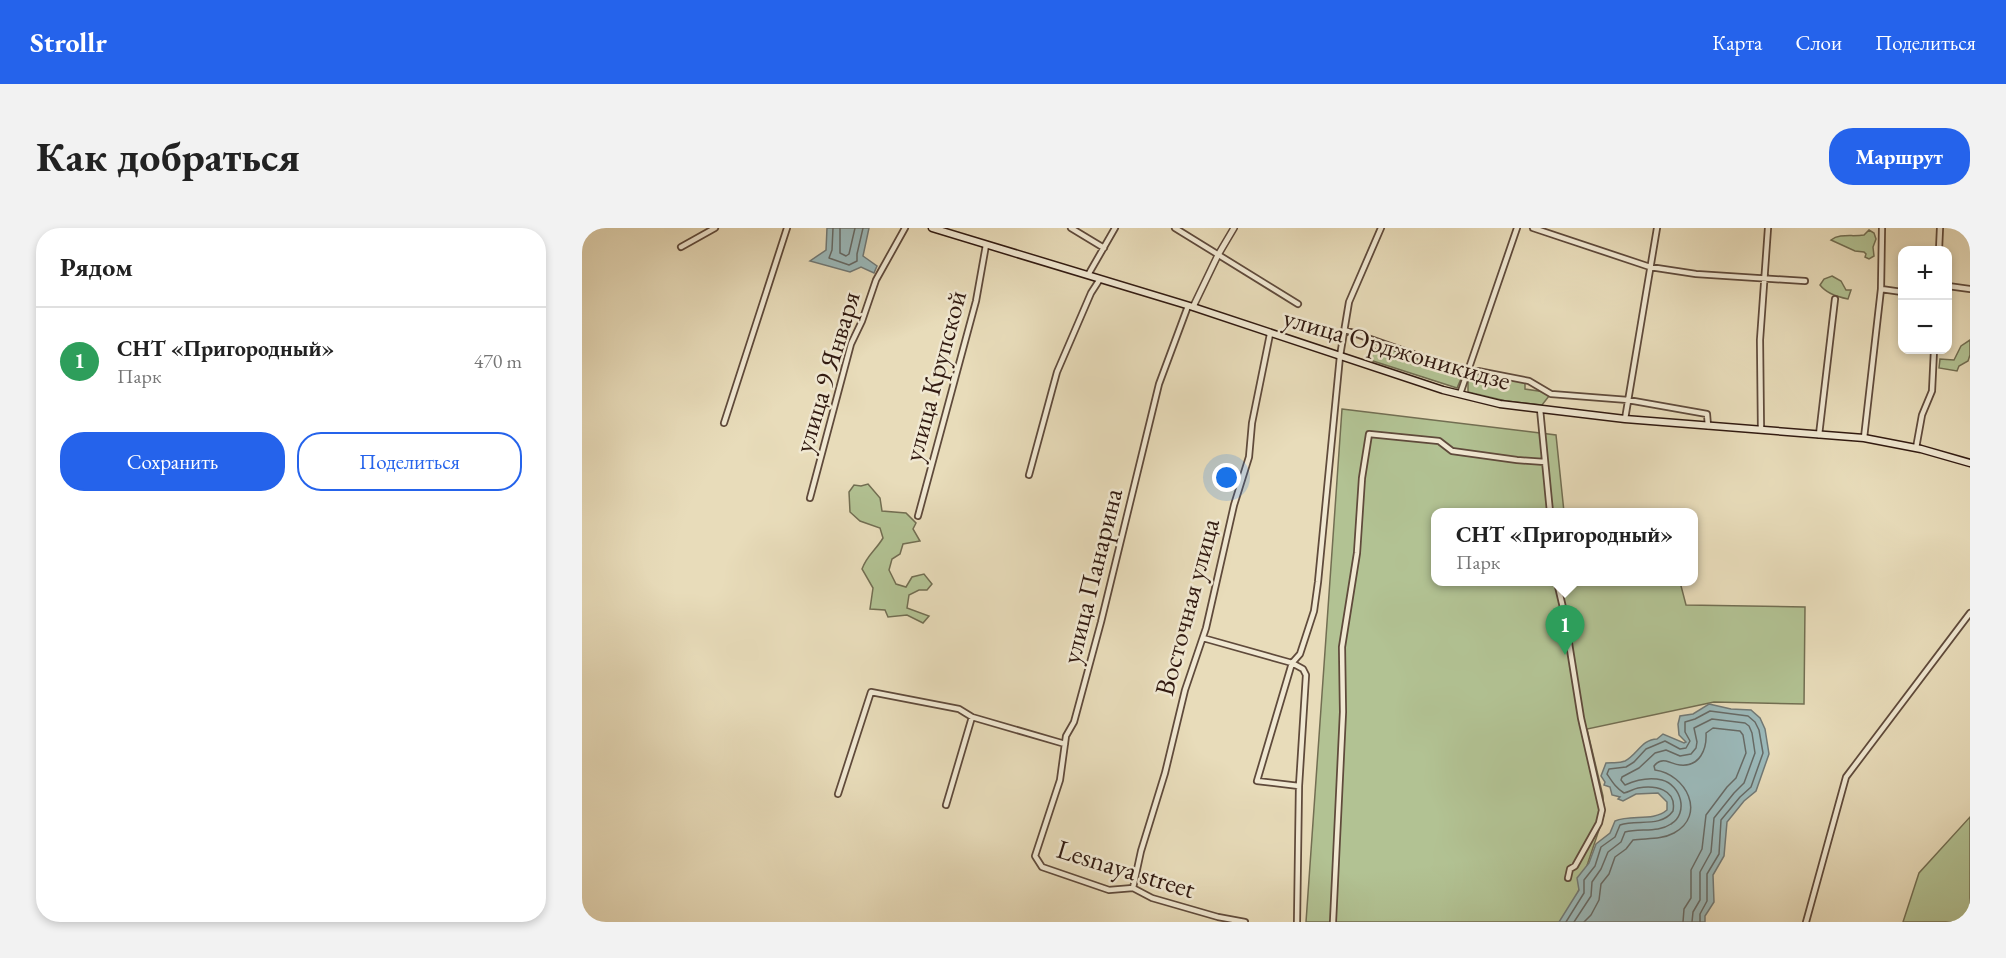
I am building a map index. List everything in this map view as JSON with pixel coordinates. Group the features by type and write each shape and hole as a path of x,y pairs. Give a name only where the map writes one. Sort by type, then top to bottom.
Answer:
{"main road":[{"name":"улица Орджоникидзе","path":"932,228 1190,307 1460,394 1500,404 1625,419 1864,438 1916,448 1970,463"}],"street":[{"path":"681,247 715,228"},
{"path":"724,423 787,228"},
{"name":"улица 9 Января","path":"810,498 851,344 862,321 876,280 905,228"},
{"path":"1071,228 1104,248"},
{"path":"1088,275 1115,228"},
{"path":"1175,228 1298,304"},
{"name":"улица Панарина","path":"1035,856 1060,780 1066,736 1074,722 1101,622 1159,384 1190,307 1234,228"},
{"path":"1299,786 1257,781 1292,663 1300,654 1314,611 1340,356 1349,302 1381,228"},
{"path":"1460,394 1518,228"},
{"path":"1533,228 1650,267 1696,274 1805,281"},
{"path":"1625,419 1657,228"},
{"path":"1761,430 1760,340 1768,228"},
{"path":"1864,438 1881,289 1882,228"},
{"path":"1939,246 1940,228"},
{"name":"улица Крупской","path":"918,516 976,301 986,245"},
{"path":"1029,475 1057,372 1091,293 1100,279"},
{"path":"1952,287 1970,289"},
{"path":"1881,289 1898,291"},
{"path":"1819,435 1835,299"},
{"path":"1345,330 1467,373 1478,371 1529,381 1551,394 1628,400 1707,414 1708,426"},
{"name":"Восточная улица","path":"1133,888 1185,690 1203,638 1234,505 1249,457 1252,423 1270,334"},
{"path":"1916,448 1922,415 1932,391 1935,354"},
{"path":"1540,409 1550,508"},
{"path":"1333,922 1343,712 1342,647 1357,553 1362,478 1370,434 1439,441 1452,451 1545,462"},
{"path":"1558,586 1581,718 1602,810 1599,823 1575,866 1570,869 1568,878"},
{"path":"1806,922 1846,777 1970,613"},
{"path":"1203,638 1292,663 1304,669 1306,675 1299,786 1297,922"},
{"path":"838,794 871,692 959,709 972,717 1065,744"},
{"path":"946,805 972,717"},
{"name":"Lesnaya street","path":"1035,856 1042,867 1109,890 1133,888 1152,898 1218,917 1245,922"}],"green space":[{"path":"1869,230 1874,233 1876,239 1873,247 1874,256 1869,259 1865,257 1864,252 1855,251 1831,240 1842,236 1864,235"},
{"path":"1832,276 1841,281 1846,290 1851,290 1848,299 1832,294 1820,285 1824,279"},
{"path":"1970,340 1968,361 1959,366 1957,371 1939,368 1940,359 1954,360 1961,346"},
{"path":"1372,345 1377,351 1386,346 1463,374 1457,388 1373,361 1370,356"},
{"path":"1478,373 1525,382 1525,389 1545,392 1549,396 1542,405 1506,401 1468,392 1468,376"},
{"path":"1342,409 1556,435 1564,508 1431,508 1431,586 1681,586 1686,605 1805,607 1804,704 1714,702 1587,729 1603,796 1604,815 1568,922 1306,922"},
{"path":"868,484 880,498 882,511 906,513 916,523 913,529 920,541 903,544 900,554 892,559 889,570 896,584 906,587 912,577 924,574 932,584 927,590 919,590 909,595 907,608 929,616 923,623 907,615 888,617 885,610 870,609 873,588 862,569 883,538 880,528 860,521 850,512 849,492 854,485"},
{"path":"1970,817 1970,922 1903,922 1919,873"}],"water":[{"path":"827,228 869,228 863,256 877,266 874,273 861,267 850,272 810,261 826,250"},
{"path":"1709,704 1731,709 1751,710 1760,718 1765,729 1769,754 1756,791 1744,801 1727,822 1724,856 1713,875 1714,902 1705,916 1705,922 1559,922 1579,890 1577,878 1589,863 1596,844 1610,833 1615,821 1655,816 1667,810 1667,802 1658,793 1636,794 1623,801 1618,799 1620,797 1612,795 1610,787 1604,785 1605,782 1601,776 1606,763 1625,761 1643,744 1663,734 1686,742 1679,735 1680,716 1693,714"}],"place":[{"name":"СНТ «Пригородный»","path":"1565,655"}]}
